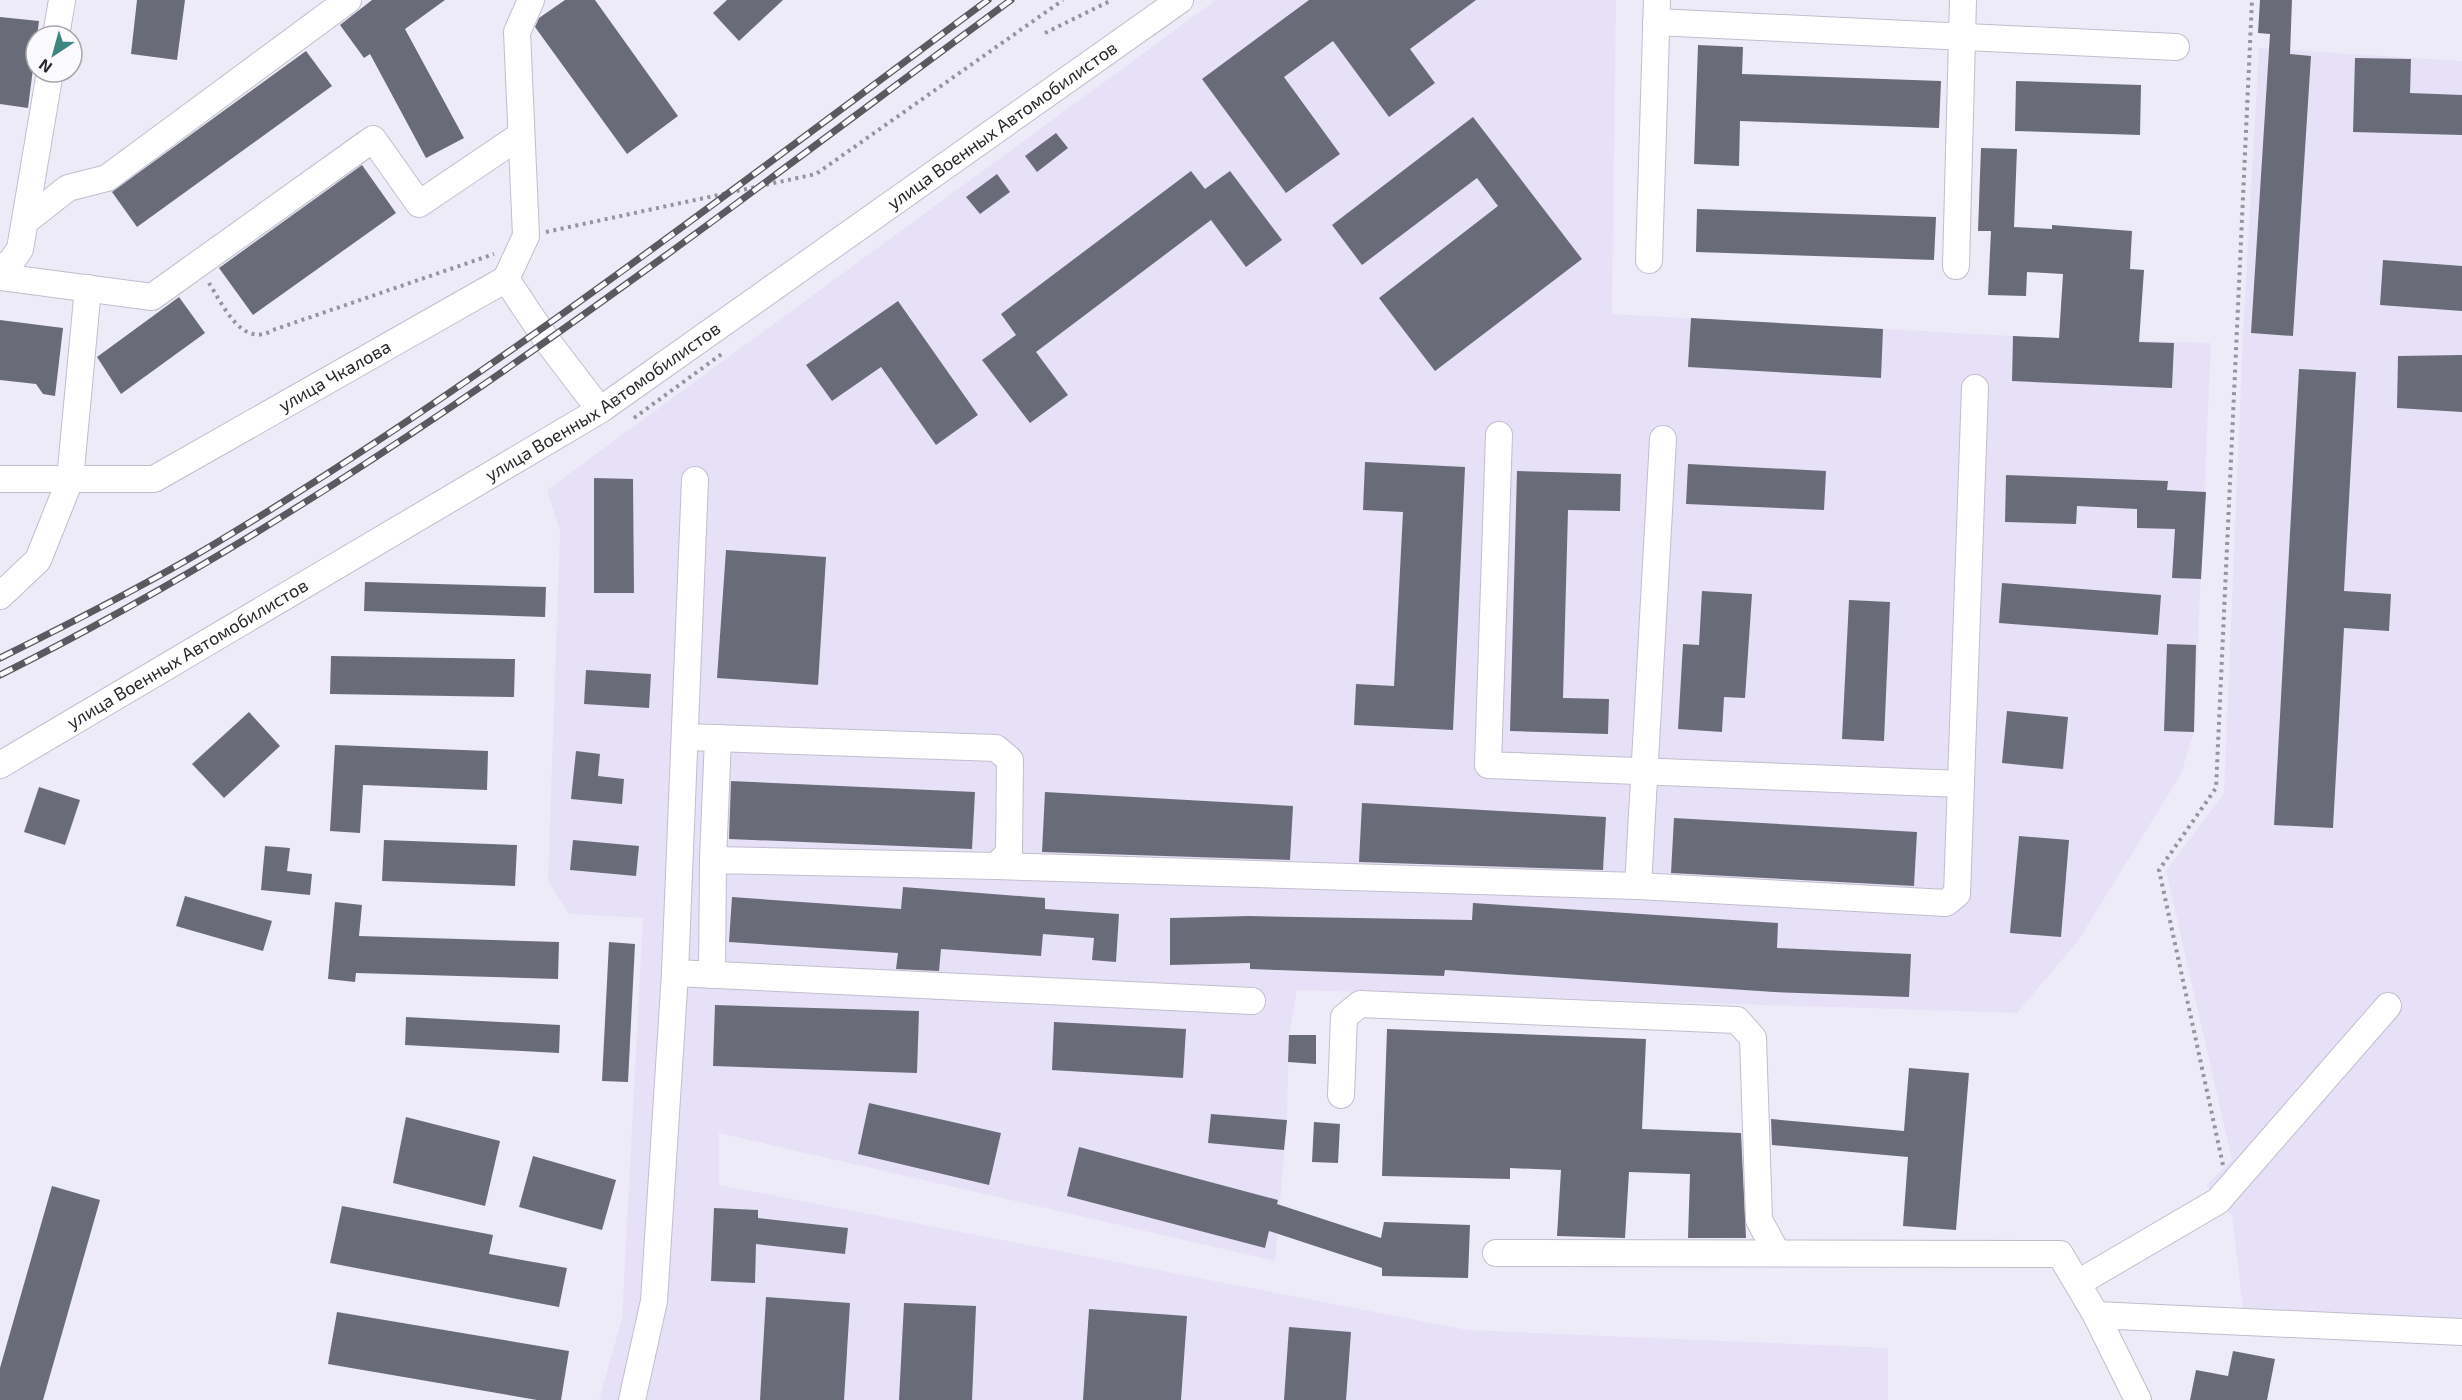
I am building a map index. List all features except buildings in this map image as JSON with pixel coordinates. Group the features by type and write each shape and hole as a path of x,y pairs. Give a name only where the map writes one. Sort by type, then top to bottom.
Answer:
{"street":[{"path":"58,24 62,0"},
{"path":"27,220 68,188 107,178 348,0"},
{"path":"531,0 517,32 526,236 509,272 548,342 600,410"},
{"name":"улица Военных Автомобилистов","path":"0,765 600,410 1180,0"},
{"path":"1956,266 1963,0"},
{"path":"1649,260 1657,11 1962,36 2176,47"},
{"path":"0,270 11,262 20,249 27,220 49,84"},
{"path":"0,277 152,297 373,139 419,204 522,135"},
{"name":"улица Чкалова","path":"0,480 154,479 509,272"},
{"path":"0,596 38,560 70,480 88,288"},
{"path":"713,860 996,866 1638,886 1946,903 1957,894 1975,388"},
{"path":"1499,435 1488,765 1961,784"},
{"path":"1638,886 1663,439"},
{"path":"632,1400 654,1301 675,973 695,480"},
{"path":"685,737 996,748 1010,760 1009,854 996,866"},
{"path":"712,975 713,860 718,738"},
{"path":"675,973 1252,1001"},
{"path":"1341,1095 1344,1017 1360,1004 1737,1020 1753,1038 1759,1220 1777,1253"},
{"path":"2078,1283 2218,1201 2388,1006"},
{"path":"1496,1252 2060,1254 2096,1315 2138,1400"},
{"path":"2096,1315 2462,1332"}],"path":[{"path":"526,236 816,174 1063,0"},
{"path":"1045,33 1104,6 1112,0"},
{"path":"2225,1176 2159,870 2216,788 2252,0"},
{"path":"196,266 239,327 247,333 260,336 493,253 509,272"}],"shaded area":[{"path":"1216,0 1616,0 1612,314 2013,336 2211,343 2194,732 2181,774 2078,941 2017,1013 1297,990 1289,1035 1287,1120 1275,1261 719,1133 719,1185 1468,1330 1888,1348 1888,1400 599,1400 622,1318 643,918 569,914 548,881 560,531 547,490"},
{"path":"2259,48 2462,61 2462,1320 2243,1308 2232,1216 2206,1185 2232,1160 2166,871 2224,793 2243,334"}],"railway":[{"path":"0,658 190,559 415,416 608,281 988,0"},
{"path":"0,675 135,604 266,527 394,445 520,360 644,271 1011,0"}]}
